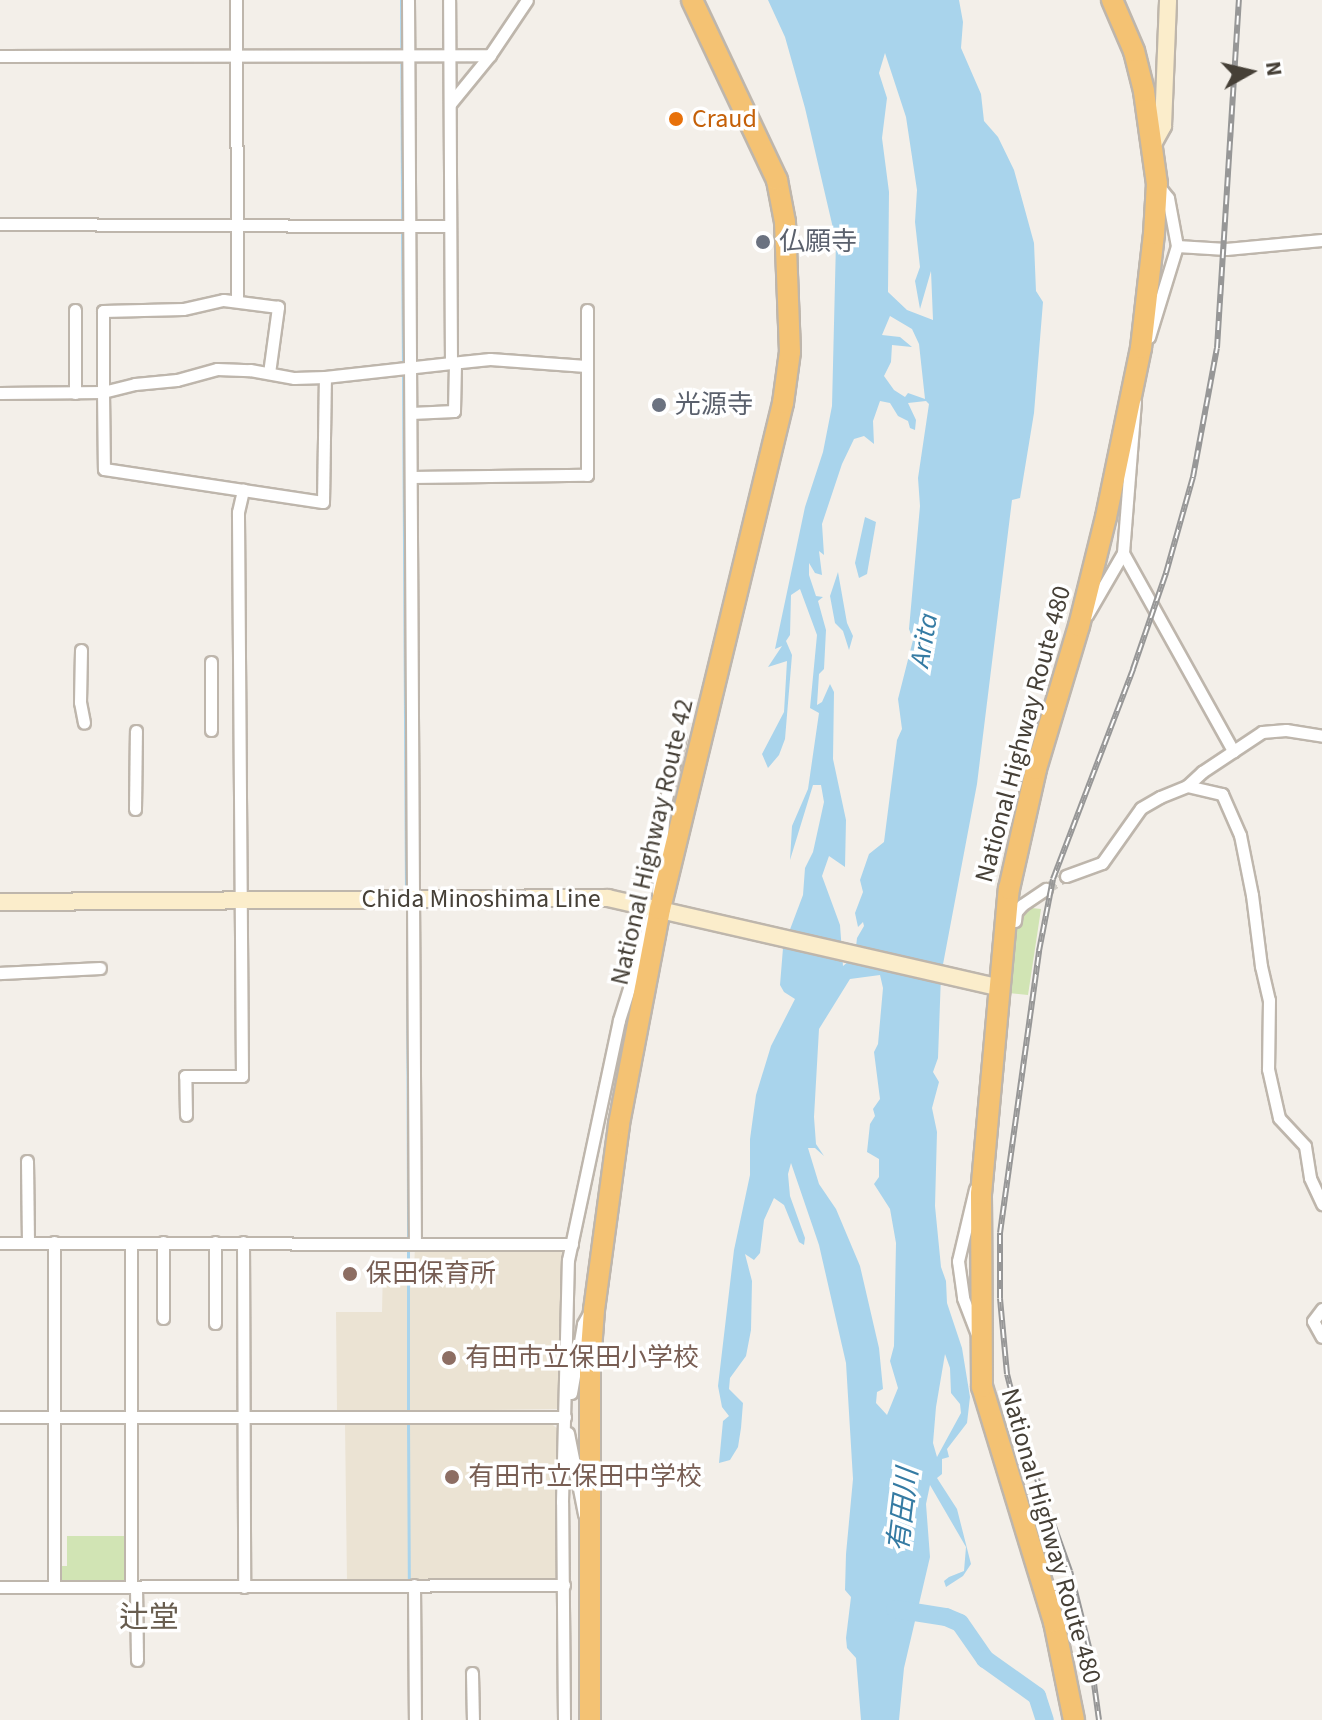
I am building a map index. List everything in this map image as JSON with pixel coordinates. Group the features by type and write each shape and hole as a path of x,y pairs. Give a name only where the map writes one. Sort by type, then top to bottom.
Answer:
{"highway":[{"name":"National Highway Route 42","path":"590,1720 594,1310 630,1052 780,417 790,352 786,236 777,180 692,0"},
{"name":"National Highway Route 480","path":"1074,1720 1054,1622 984,1396 980,1341 982,1174 997,986 1016,850 1079,626 1141,348 1157,184 1153,144 1134,51 1112,0"}],"main road":[{"path":"1153,144 1163,126 1168,0"},
{"name":"Chida Minoshima Line","path":"0,902 597,897 997,986"}],"street":[{"path":"236,0 237,301"},
{"path":"408,0 415,1242"},
{"path":"411,413 454,411 449,0"},
{"path":"450,104 490,55 527,0"},
{"path":"0,56 490,55"},
{"path":"1141,348 1149,337 1163,301 1177,246 1168,198 1157,184"},
{"path":"0,224 450,226"},
{"path":"1177,246 1226,249 1322,240"},
{"path":"269,373 278,307 223,300 183,309 103,311 104,469 323,502 325,377"},
{"path":"75,310 75,393"},
{"path":"411,477 587,475 587,310"},
{"path":"0,393 103,392 217,369 294,378 490,359 586,366"},
{"path":"1079,626 1097,601 1123,553 1137,418 1134,382"},
{"path":"186,1115 185,1076 242,1076 238,512 243,490"},
{"path":"1123,553 1233,751"},
{"path":"81,650 80,692 84,723"},
{"path":"211,662 211,730"},
{"path":"1066,876 1102,863 1141,808 1187,786 1256,735 1271,730 1322,736"},
{"path":"135,809 136,731"},
{"path":"564,1720 567,1270 619,1020 647,922 662,910 656,879 664,808 680,736"},
{"path":"1187,786 1222,794 1240,835 1269,1000 1268,1069 1279,1118 1305,1146 1310,1178 1322,1204"},
{"path":"997,986 1009,980 1016,912 1046,889"},
{"path":"0,973 100,968"},
{"path":"27,1161 28,1242"},
{"path":"54,1242 54,1587"},
{"path":"163,1242 163,1318"},
{"path":"215,1242 215,1323"},
{"path":"243,1242 244,1587"},
{"path":"0,1243 572,1244"},
{"path":"131,1243 137,1660"},
{"path":"1322,1309 1313,1321 1322,1337"},
{"path":"590,1520 580,1504 565,1417 584,1318 594,1310"},
{"path":"0,1417 565,1417"},
{"path":"414,1585 415,1720"},
{"path":"0,1587 564,1585"},
{"path":"472,1673 473,1720"}],"shaded area":[{"name":"有田市立保田小学校","path":"415,1248 562,1248 558,1409 337,1412 336,1312 382,1312 383,1268 414,1267"},
{"name":"有田市立保田中学校","path":"549,1422 558,1429 559,1582 347,1582 345,1423"}],"green space":[{"path":"1041,909 1028,995 1009,993 1017,926 1022,912"},
{"path":"67,1536 129,1536 127,1584 59,1583 59,1566 67,1566"}],"water":[{"path":"768,0 959,0 963,22 961,48 981,94 984,121 998,137 1014,170 1034,243 1036,291 1043,302 1034,413 1020,498 1012,500 977,784 941,975 938,1058 933,1072 939,1082 932,1108 937,1132 935,1206 941,1267 946,1281 947,1303 962,1348 970,1397 967,1423 947,1449 949,1457 942,1459 942,1474 937,1478 957,1509 971,1564 963,1576 946,1587 944,1581 964,1571 966,1547 930,1485 926,1504 930,1557 904,1668 899,1720 861,1720 856,1658 847,1648 851,1597 845,1590 846,1554 853,1479 846,1363 819,1245 791,1163 788,1174 790,1196 805,1238 804,1245 799,1242 784,1205 774,1198 764,1220 760,1253 754,1260 745,1254 752,1281 751,1330 746,1356 730,1378 729,1389 743,1403 741,1428 738,1447 730,1460 719,1463 723,1421 729,1416 722,1407 718,1386 734,1250 750,1175 750,1139 756,1095 771,1046 795,999 780,985 783,948 803,895 805,868 813,852 824,802 821,785 813,785 790,860 792,826 808,789 819,713 810,708 817,635 800,589 791,595 790,635 786,641 792,655 785,739 779,755 768,768 762,754 784,712 787,661 768,667 782,646 775,649 805,507 823,452 832,406 836,241 785,37","holes":["885,53 906,117 917,190 915,222 920,267 915,281 920,309 931,271 933,320 907,310 888,292 889,192 882,138 887,98 879,73","890,316 912,329 919,344 925,399 908,393 905,397 894,390 884,376 891,362 892,345 912,347 900,337 882,335","880,401 890,403 898,416 908,421 910,428 915,430 916,420 908,403 926,401 929,404 918,478 920,506 909,629 913,640 898,699 902,729 897,740 884,842 869,854 860,880 863,892 855,913 858,927 863,922 864,926 857,938 855,956 843,966 840,925 822,876 829,856 845,867 846,820 833,759 834,692 830,684 822,702 817,705 819,674 824,669 826,630 818,601 823,597 816,596 809,575 809,563 815,573 822,575 819,551 824,555 822,524 842,464 854,439 864,436 874,444 873,421","880,975 883,988 878,1044 874,1052 880,1099 873,1109 875,1116 870,1124 867,1152 879,1159 879,1177 874,1184 890,1209 896,1243 894,1346 890,1361 898,1388 887,1415 876,1403 877,1392 883,1389 879,1348 860,1266 836,1209 819,1184 808,1148 815,1148 824,1156 816,1144 814,1117 819,1029 850,979","945,1354 950,1368 951,1393 960,1404 961,1413 937,1457 933,1443 936,1407"]},
{"path":"865,517 876,522 867,574 859,578 855,563"},
{"path":"838,572 847,623 853,636 849,650 843,631 835,623 830,596"}],"waterway":[{"path":"401,0 402,221"},
{"path":"402,229 403,365"},
{"path":"403,373 406,889"},
{"path":"407,924 408,1240"},
{"path":"408,1248 408,1412"},
{"path":"408,1420 409,1584"},
{"path":"895,1609 946,1617 960,1623 985,1659 1037,1696 1045,1720"},
{"path":"409,1672 409,1720"}],"tunnel":[{"path":"1046,889 1066,876"}],"railway":[{"path":"1099,1720 1089,1647 1070,1571 1025,1445 1007,1374 1000,1298 1000,1233 1039,951 1053,879 1133,669 1166,573 1193,477 1217,348 1239,0"}],"place":[{"name":"Craud","path":"676,119"},
{"name":"仏願寺","path":"763,242"},
{"name":"光源寺","path":"659,405"},
{"name":"保田保育所","path":"350,1274"},
{"name":"有田市立保田小学校","path":"449,1358"},
{"name":"有田市立保田中学校","path":"452,1477"}],"district":[{"name":"辻堂","path":"149,1618"}],"water label":[{"name":"Arita","path":"924,640"},
{"name":"有田川","path":"903,1510"}]}
